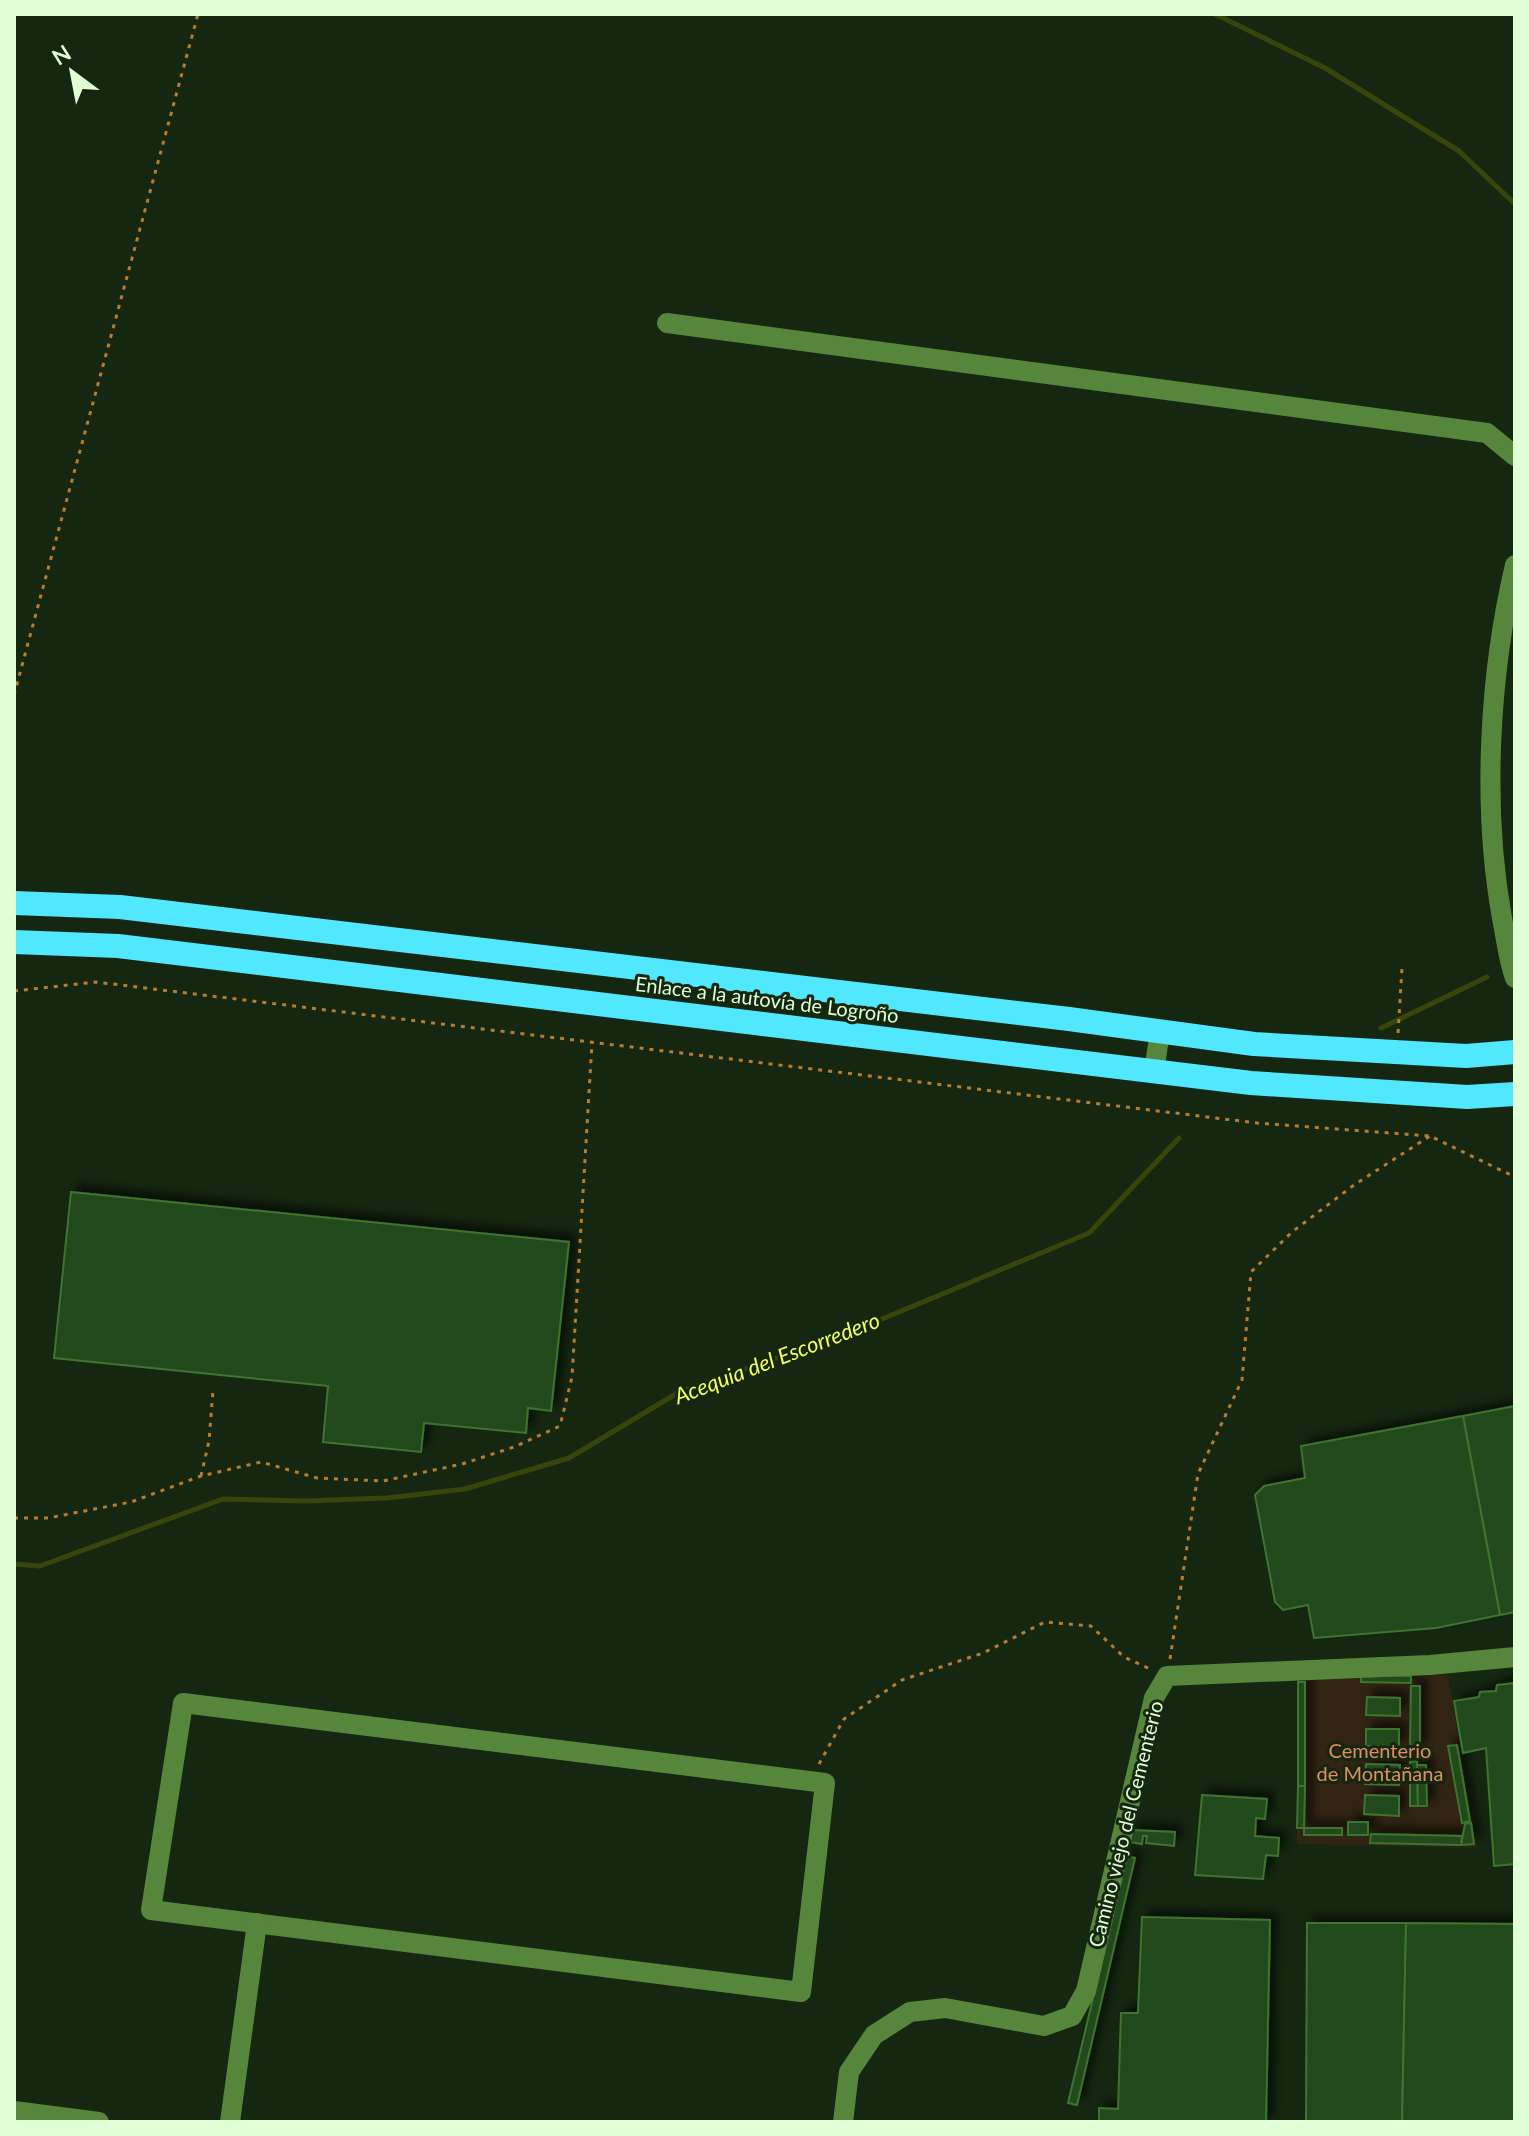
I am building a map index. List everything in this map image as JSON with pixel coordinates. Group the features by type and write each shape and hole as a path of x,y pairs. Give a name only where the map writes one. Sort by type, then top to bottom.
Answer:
{"highway":[{"name":"Enlace a la autovía de Logroño","path":"14,903 120,907 1254,1044 1466,1056 1515,1052"},
{"name":"Enlace a la autovía de Logroño","path":"14,942 118,946 1251,1083 1467,1097 1515,1094"}],"street":[{"path":"667,323 1487,433 1515,456"},
{"path":"1513,972 1494,872 1491,721 1515,565"},
{"path":"1508,595 1515,634"},
{"path":"1154,1072 1160,1031"},
{"name":"Camino viejo del Cementerio","path":"843,2122 849,2072 874,2035 910,2012 945,2008 1044,2026 1072,2016 1086,1991 1154,1698 1167,1676 1430,1665 1515,1657"},
{"path":"183,1703 809,1781 825,1783 801,1992 151,1910 183,1703"},
{"path":"230,2122 257,1923"},
{"path":"14,2111 99,2122"}],"path":[{"path":"14,695 198,14"},
{"path":"1398,1028 1402,968"},
{"path":"14,991 96,982 1257,1123 1430,1136 1515,1177"},
{"path":"14,1518 48,1518 131,1502 201,1476 261,1462 317,1478 383,1481 462,1464 514,1447 560,1426 572,1377 592,1043"},
{"path":"809,1781 844,1719 902,1680 983,1653 1045,1622 1091,1626 1124,1657 1167,1676 1198,1474 1242,1380 1251,1272 1292,1232 1354,1185 1430,1136"},
{"path":"201,1476 209,1441 213,1390"}],"green space":[{"name":"Cementerio de Montañana","path":"1298,1675 1448,1675 1477,1848 1297,1844"}],"building":[{"path":"71,1192 569,1242 551,1411 528,1408 526,1433 424,1423 421,1452 323,1442 328,1386 54,1358"},
{"path":"1515,1406 1515,1612 1500,1615 1463,1416"},
{"path":"1463,1416 1500,1615 1436,1628 1314,1638 1308,1605 1283,1610 1275,1602 1255,1495 1264,1486 1305,1478 1301,1446"},
{"path":"1361,1675 1411,1676 1411,1683 1361,1682"},
{"path":"1298,1682 1305,1682 1305,1786 1298,1786"},
{"path":"1515,1683 1515,1864 1494,1866 1486,1748 1463,1753 1454,1701 1479,1697 1480,1692 1496,1691 1497,1685"},
{"path":"1411,1686 1420,1686 1420,1749 1410,1749"},
{"path":"1367,1697 1400,1698 1400,1716 1366,1715"},
{"path":"1366,1729 1399,1729 1399,1746 1366,1746"},
{"path":"1457,1745 1470,1821 1462,1823 1448,1746"},
{"path":"1417,1761 1418,1806 1410,1806 1410,1762"},
{"path":"1366,1764 1400,1765 1399,1785 1365,1784"},
{"path":"1417,1765 1426,1765 1427,1806 1418,1806"},
{"path":"1298,1786 1305,1786 1304,1828 1297,1828"},
{"path":"1202,1795 1267,1799 1265,1819 1256,1818 1255,1836 1279,1838 1278,1856 1266,1855 1263,1879 1195,1875"},
{"path":"1365,1795 1399,1796 1399,1816 1364,1814"},
{"path":"1348,1822 1368,1822 1368,1835 1348,1835"},
{"path":"1471,1823 1474,1844 1461,1845 1465,1824"},
{"path":"1304,1828 1342,1828 1342,1835 1304,1835"},
{"path":"1132,1830 1175,1832 1174,1846 1146,1843 1147,1836 1143,1836 1142,1844 1130,1842"},
{"path":"1371,1834 1462,1836 1461,1845 1370,1843"},
{"path":"1127,1856 1135,1858 1077,2105 1068,2103"},
{"path":"1142,1917 1270,1920 1266,2122 1099,2122 1099,2108 1118,2109 1121,2013 1138,2013"},
{"path":"1307,1923 1406,1923 1402,2122 1306,2122"},
{"path":"1406,1923 1515,1924 1515,2122 1402,2122"}],"waterway":[{"path":"1215,14 1325,68 1459,151 1515,204"},
{"name":"Acequia del Escorredero","path":"1381,1028 1487,977"},
{"name":"Acequia del Escorredero","path":"14,1564 40,1566 223,1499 305,1501 387,1498 465,1489 569,1458 679,1392 846,1334 1089,1233 1179,1138"}]}
